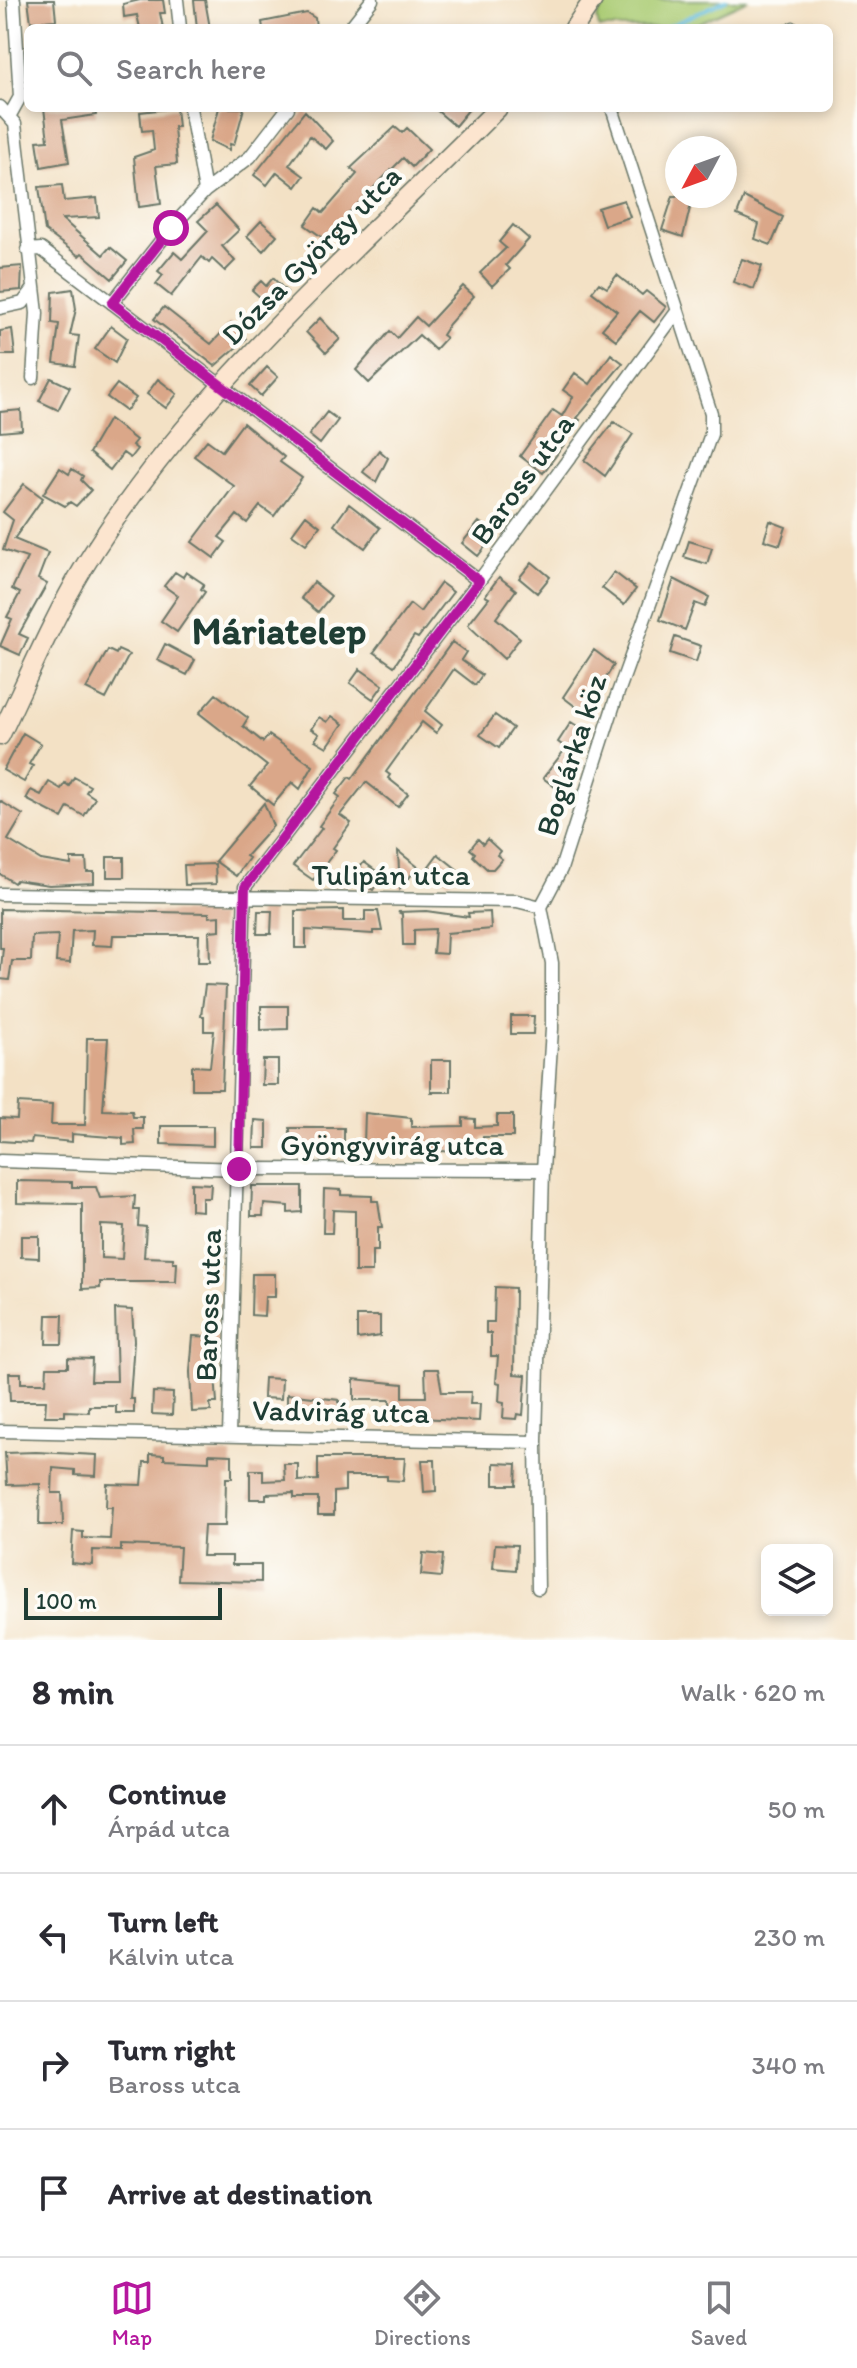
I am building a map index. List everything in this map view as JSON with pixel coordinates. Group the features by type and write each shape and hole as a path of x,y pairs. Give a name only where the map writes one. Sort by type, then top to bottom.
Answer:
{"main road":[{"name":"Dózsa György utca","path":"0,736 84,567 222,384 494,112"}],"street":[{"path":"14,0 20,97 5,111 15,124 32,291 37,313 33,378"},
{"path":"177,0 180,24"},
{"path":"353,24 372,0"},
{"path":"191,112 205,191"},
{"path":"112,303 205,191 250,157 285,112"},
{"name":"Boglárka köz","path":"541,907 561,869 615,701 711,434 711,413 676,313 613,112"},
{"path":"28,250 41,249 479,581"},
{"path":"0,308 23,303 32,291"},
{"name":"Baross utca","path":"229,1435 245,887 479,581 676,313"},
{"name":"Tulipán utca","path":"0,894 517,901 541,907"},
{"path":"538,1588 536,1442 543,1170 552,1029 552,963 541,907"},
{"name":"Gyöngyvirág utca","path":"0,1161 239,1169 543,1170"},
{"name":"Vadvirág utca","path":"0,1431 536,1442"}],"green space":[{"path":"606,0 748,0 697,24 598,24 597,18"}],"building":[{"path":"28,0 54,0 56,20 31,22"},
{"path":"163,0 165,13 160,13 162,24 139,24 137,15 124,17 123,4"},
{"path":"194,0 205,0 209,24 197,24"},
{"path":"307,13 315,18 316,24 262,24"},
{"path":"44,112 96,112 96,115 62,120 69,162 41,167 37,141 48,140"},
{"path":"140,112 176,112 178,127 174,127 177,164 156,166 161,204 139,207 134,157 154,150 152,130 142,131"},
{"path":"218,112 243,112 234,145 230,144 229,150 210,141"},
{"path":"304,112 333,141 326,149 310,136 289,165 304,176 296,187 277,172 267,185 254,175"},
{"path":"439,112 467,112 455,126"},
{"path":"395,127 402,133 407,128 429,149 412,167 403,158 349,213 329,242 305,225 317,208 323,213 357,174 351,168"},
{"path":"62,185 64,201 97,198 99,217 62,219 103,255 110,247 127,261 112,279 82,253 79,256 45,231 39,187"},
{"path":"744,197 783,217 771,245 755,239 759,224 737,215"},
{"path":"624,200 630,217 604,225 598,208"},
{"path":"216,205 239,230 222,246 235,261 225,271 212,259 209,263 202,257 171,296 156,284 163,275 158,271 174,252 182,259 208,231 198,221"},
{"path":"669,208 690,208 683,237 662,230"},
{"path":"261,221 277,235 263,251 247,236"},
{"path":"513,225 529,239 506,265 510,269 492,286 480,273 506,248 499,242"},
{"path":"742,259 762,266 754,289 733,282"},
{"path":"22,266 21,290 0,292 0,268"},
{"path":"617,275 642,295 646,291 666,307 654,322 640,311 616,340 602,329 617,311 592,292 599,283 607,288"},
{"path":"273,278 287,292 272,308 252,290 261,281 266,286"},
{"path":"463,286 474,296 449,324 442,335 446,338 435,350 419,335 369,383 356,370 390,331 397,338 416,317 426,326"},
{"path":"73,289 76,309 70,335 79,336 75,366 54,363 59,324 52,323 53,292"},
{"path":"164,307 211,344 231,323 246,339 215,366 154,319"},
{"path":"320,318 340,339 326,353 306,332"},
{"path":"111,326 127,338 115,363 95,349"},
{"path":"12,329 15,355 0,355 0,331"},
{"path":"611,354 623,363 577,418 580,420 543,473 520,456 553,410 562,416 573,397 563,390 575,373 590,384"},
{"path":"267,367 278,377 261,396 250,386"},
{"path":"51,378 70,387 58,410 39,401"},
{"path":"158,379 177,394 166,408 147,394"},
{"path":"117,384 136,398 126,411 107,397"},
{"path":"21,410 22,430 0,432 0,412"},
{"path":"327,412 338,420 320,444 309,435"},
{"path":"109,419 136,440 132,445 137,449 130,458 123,453 110,470 89,453"},
{"path":"614,422 633,434 605,476 584,460"},
{"path":"243,423 284,457 280,462 302,478 274,516 260,506 247,523 237,515 219,537 226,542 214,558 192,542 234,486 194,456 207,440 222,451"},
{"path":"379,450 388,458 376,482 363,472"},
{"path":"60,468 69,474 72,469 83,476 81,480 91,490 76,506 70,502 65,506 43,494"},
{"path":"24,484 43,498 14,539 48,553 38,579 47,584 19,634 28,638 20,655 0,646 12,619 7,617 20,593 12,589 27,558 3,550 13,520 3,512"},
{"path":"349,504 380,528 365,548 334,525"},
{"path":"306,515 320,526 306,544 292,534"},
{"path":"770,521 786,527 780,545 764,540"},
{"path":"479,522 495,534 478,556 462,543"},
{"path":"689,541 712,548 707,564 684,557"},
{"path":"532,562 550,577 537,593 519,578"},
{"path":"175,572 183,577 186,572 204,584 201,589 205,592 177,632 161,621 178,596 164,586"},
{"path":"614,572 636,589 624,605 602,588"},
{"path":"499,577 516,590 496,618 520,638 504,659 468,625 489,598 485,596"},
{"path":"674,579 709,597 705,607 695,603 685,630 660,620"},
{"path":"314,582 331,596 318,612 301,598"},
{"path":"441,583 453,592 418,638 414,636 394,666 374,652 410,604 420,612"},
{"path":"675,637 701,646 696,662 670,653"},
{"path":"452,642 466,652 461,660 482,675 475,685 454,669 425,711 442,725 436,733 422,722 386,772 390,775 388,778 408,794 398,807 366,782 340,815 351,823 333,848 336,850 313,880 293,866 322,828 319,826 340,797 336,794 349,777 352,779"},
{"path":"165,644 195,660 187,675 157,660"},
{"path":"108,650 129,655 106,699 86,689"},
{"path":"594,650 614,665 584,713 563,697"},
{"path":"360,669 383,685 373,699 350,683"},
{"path":"216,694 248,718 243,726 263,742 269,735 313,766 300,789 292,782 273,805 250,786 267,766 199,713"},
{"path":"495,715 513,728 499,748 480,735"},
{"path":"332,716 343,724 327,747 315,740 319,734 311,729 319,717 327,722"},
{"path":"571,722 590,734 569,767 578,774 563,793 543,778 566,748 558,742"},
{"path":"23,733 41,744 29,764 33,766 24,782 3,770"},
{"path":"74,777 90,786 86,792 95,798 84,816 68,807 62,818 26,799 31,790 41,795 49,782 61,789 65,783 69,786"},
{"path":"0,801 23,815 8,840 41,860 71,865 71,859 86,859 87,872 94,872 94,883 49,885 16,880 14,883 0,874"},
{"path":"264,803 273,826 246,856 249,858 236,876 215,861"},
{"path":"478,839 483,844 487,839 500,851 497,855 502,859 493,869 487,869 473,856 475,853 470,849"},
{"path":"398,851 418,867 400,889"},
{"path":"438,854 458,870 449,882 429,866"},
{"path":"107,857 124,857 124,877 107,877"},
{"path":"364,862 383,876 373,890 352,878"},
{"path":"215,864 216,884 185,885 184,865"},
{"path":"0,909 209,913 209,917 220,916 220,930 209,931 210,962 198,962 199,935 113,935 112,946 92,945 93,930 72,931 70,963 56,962 58,935 32,936 31,961 12,961 9,980 0,979 3,948 0,948"},
{"path":"343,910 343,921 365,921 365,911 378,911 382,931 373,931 373,934 306,930 306,948 295,948 295,911"},
{"path":"258,911 272,911 271,934 257,934"},
{"path":"426,911 469,917 468,913 490,912 491,929 447,933 446,954 433,953 435,929 414,930 414,945 403,945 402,914 398,912"},
{"path":"205,985 226,986 222,1089 192,1089 192,1066 210,1067 214,1031 204,1031 204,1016 201,1016"},
{"path":"261,1006 288,1006 288,1029 261,1030"},
{"path":"511,1016 534,1016 533,1034 511,1034"},
{"path":"87,1038 108,1038 103,1110 132,1111 133,1117 143,1117 143,1129 134,1129 135,1144 123,1145 123,1138 72,1134 72,1142 32,1138 31,1143 0,1141 0,1118 17,1119 18,1103 52,1105 51,1125 85,1125"},
{"path":"263,1060 278,1060 278,1085 262,1085"},
{"path":"431,1060 451,1060 451,1092 431,1092"},
{"path":"365,1113 411,1118 411,1127 463,1126 463,1118 475,1119 475,1127 497,1126 497,1115 513,1115 513,1137 483,1137 483,1141 476,1141 476,1152 395,1150 395,1144 364,1144"},
{"path":"255,1120 267,1121 267,1148 254,1148"},
{"path":"161,1126 213,1126 213,1146 161,1144"},
{"path":"290,1128 344,1128 344,1149 290,1148"},
{"path":"17,1181 72,1182 72,1187 96,1187 100,1198 135,1196 134,1210 139,1210 138,1226 146,1227 144,1257 173,1258 173,1263 177,1263 176,1282 100,1282 100,1288 82,1289 82,1204 17,1203","holes":["101,1225 124,1226 122,1259 101,1258"]},
{"path":"191,1183 211,1184 210,1198 202,1198 202,1211 191,1210"},
{"path":"252,1186 302,1186 302,1212 288,1213 288,1206 264,1204 263,1216 251,1216"},
{"path":"324,1189 341,1190 341,1195 372,1196 372,1201 378,1201 382,1227 378,1227 378,1251 372,1251 372,1272 355,1272 355,1211 333,1210 332,1233 323,1233"},
{"path":"21,1236 39,1236 39,1258 21,1257"},
{"path":"252,1274 275,1274 275,1297 265,1297 264,1316 251,1315"},
{"path":"495,1287 515,1288 514,1374 526,1375 523,1415 517,1414 516,1419 503,1418 504,1403 499,1402 500,1383 496,1382 498,1356 491,1356 491,1333 486,1333 486,1322 494,1322"},
{"path":"115,1309 132,1310 134,1341 130,1399 134,1399 134,1413 116,1413 116,1406 89,1406 89,1412 65,1411 65,1416 45,1416 46,1401 10,1401 9,1373 21,1373 21,1383 46,1383 47,1367 68,1367 68,1358 92,1359 91,1381 117,1381"},
{"path":"47,1315 63,1315 62,1344 46,1344"},
{"path":"357,1316 380,1316 380,1336 357,1339"},
{"path":"193,1336 218,1337 218,1360 214,1360 217,1403 210,1403 211,1411 192,1412 190,1372"},
{"path":"425,1369 438,1369 442,1392 471,1392 470,1404 480,1404 479,1421 420,1418 420,1410 407,1410 407,1419 390,1419 390,1400 354,1400 354,1379 403,1384 403,1397 426,1397"},
{"path":"264,1378 282,1379 281,1399 263,1398"},
{"path":"153,1392 173,1393 172,1415 152,1414"},
{"path":"287,1394 339,1400 339,1420 321,1419 321,1416 287,1416"},
{"path":"5,1453 97,1455 96,1476 75,1475 75,1470 53,1468 52,1493 62,1493 63,1525 39,1525 40,1484 7,1485"},
{"path":"150,1454 164,1455 164,1459 209,1461 209,1454 232,1455 232,1478 226,1478 225,1526 204,1526 202,1556 232,1556 232,1565 261,1565 261,1582 178,1580 180,1547 121,1545 121,1551 93,1550 92,1565 71,1563 73,1531 83,1532 83,1538 110,1539 112,1507 106,1507 107,1484 142,1485 144,1462 150,1462"},
{"path":"318,1458 405,1458 403,1481 387,1480 387,1476 345,1476 345,1491 334,1492 334,1515 318,1515 318,1498 294,1498 294,1493 266,1494 266,1499 250,1499 250,1470 263,1470 263,1481 285,1480 284,1464 298,1464 298,1481 318,1480"},
{"path":"422,1460 435,1460 436,1491 424,1492"},
{"path":"494,1463 517,1464 516,1485 494,1485"},
{"path":"495,1544 517,1545 516,1570 493,1568"},
{"path":"423,1553 443,1555 441,1577 421,1575"}],"waterway":[{"path":"674,24 726,0"}],"district":[{"name":"Máriatelep","path":"279,631"}],"route":[{"path":"171,228 112,303 479,581 245,887 239,1169"}]}
